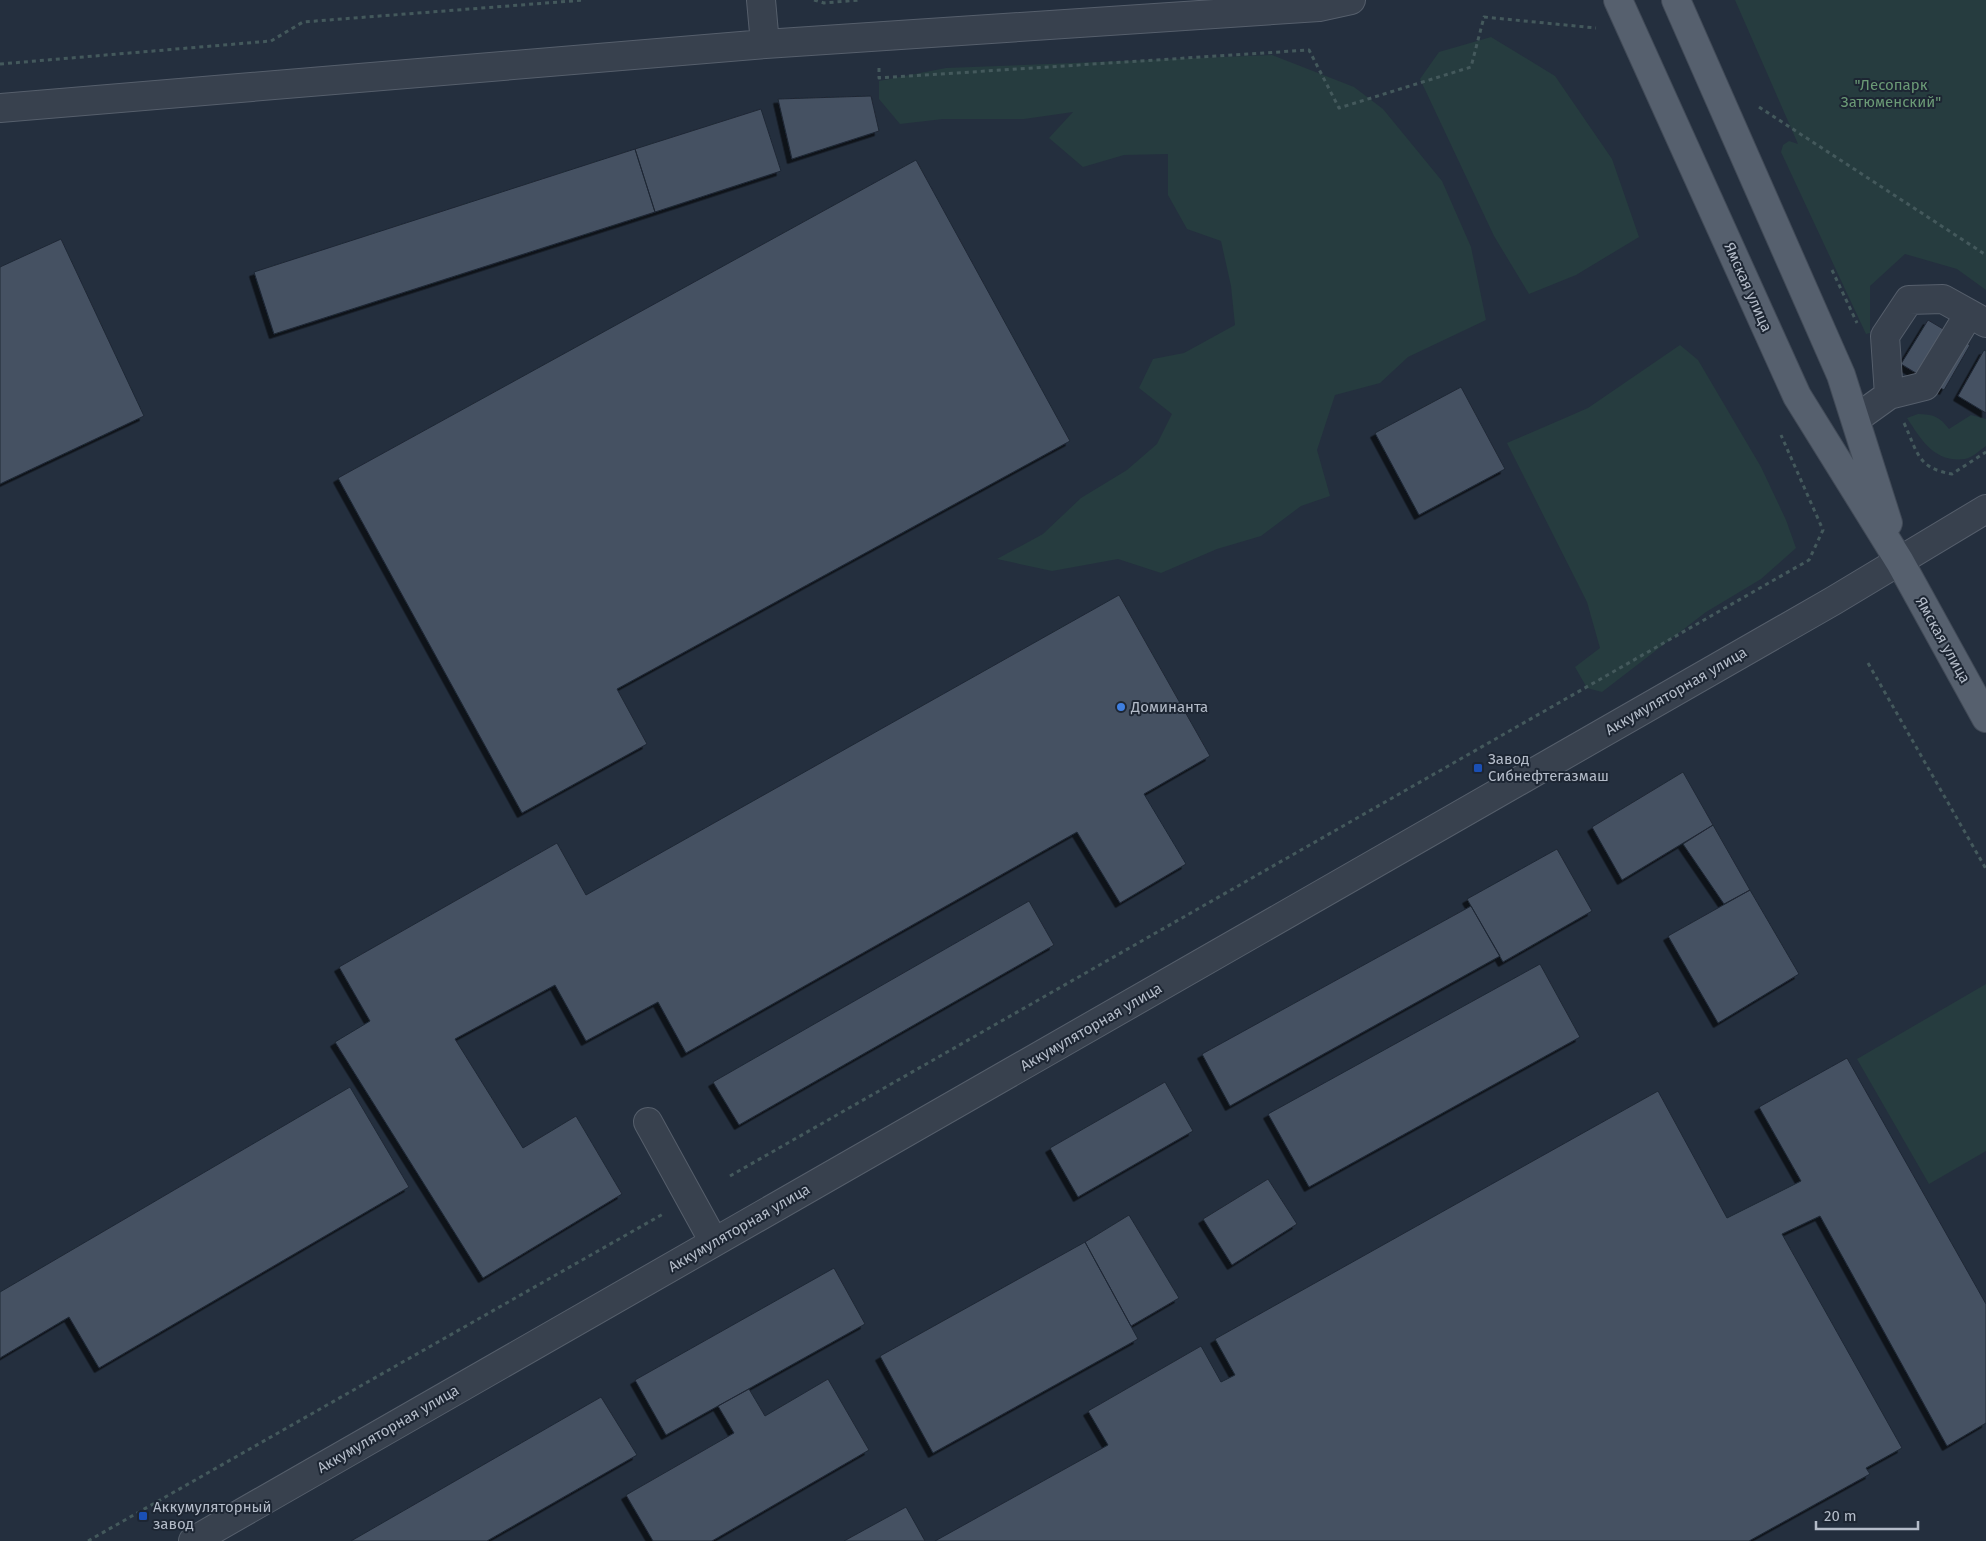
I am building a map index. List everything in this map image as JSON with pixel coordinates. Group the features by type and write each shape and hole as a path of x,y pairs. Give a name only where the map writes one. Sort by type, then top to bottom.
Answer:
{"main road":[{"name":"Ямская улица","path":"1618,0 1798,396 1900,562 1986,718"},
{"name":"Ямская улица","path":"1676,0 1841,375 1857,418 1900,562"}],"street":[{"path":"761,0 765,44"},
{"path":"0,108 765,44 1319,7 1351,0"},
{"path":"1857,418 1890,395 1924,386 1978,319 1943,298 1909,300 1885,336 1890,395"},
{"name":"Аккумуляторная улица","path":"193,1541 1900,562 1986,509"},
{"path":"648,1122 714,1242"}],"path":[{"path":"0,64 271,41 303,22 585,0"},
{"path":"814,0 824,3 859,0"},
{"path":"878,36 879,78 1309,50 1339,108 1471,67 1484,17 1599,28"},
{"path":"1756,105 1986,255"},
{"path":"1903,421 1923,463 1934,471 1952,474 1986,452"},
{"path":"730,1176 1809,560 1824,530 1779,429"},
{"path":"1868,663 1986,869"},
{"path":"88,1541 668,1211"}],"green space":[{"name":"\"Лесопарк Затюменский\"","path":"1735,0 1986,0 1986,290 1957,269 1905,254 1870,286 1870,333 1866,334 1781,152 1783,145 1789,141 1798,144"},
{"path":"1491,37 1555,76 1612,159 1639,237 1576,275 1529,294 1494,236 1420,79 1439,52"},
{"path":"1272,55 1354,87 1383,109 1442,181 1471,247 1486,320 1408,357 1380,383 1335,395 1317,450 1330,496 1301,506 1261,536 1217,549 1161,573 1118,559 1052,571 997,559 1043,534 1081,498 1127,470 1157,444 1172,414 1139,388 1153,359 1184,353 1235,325 1231,286 1221,241 1187,229 1168,195 1168,154 1124,155 1083,167 1049,138 1073,112 1024,119 943,119 900,124 879,99 879,81 946,68"},
{"path":"1680,345 1698,360 1761,467 1786,520 1796,548 1761,579 1706,612 1602,692 1587,688 1575,667 1600,648 1587,602 1507,443 1588,408"},
{"path":"1918,414 1936,417 1949,429 1971,415 1986,419 1986,446 1973,456 1965,459 1945,458 1930,449 1907,418"},
{"path":"1986,984 1986,1151 1929,1184 1857,1059"}],"building":[{"path":"871,96 879,131 792,159 778,99"},
{"path":"761,109 781,171 655,212 635,149"},
{"path":"635,149 655,212 274,334 254,272"},
{"path":"916,160 1070,441 617,689 647,744 522,813 338,478"},
{"path":"61,239 144,416 0,484 0,267"},
{"path":"1928,320 1970,345 1944,390 1901,364"},
{"path":"1984,350 1986,351 1986,413 1958,396"},
{"path":"1461,387 1505,469 1419,515 1375,433"},
{"path":"1119,595 1210,756 1144,794 1186,864 1120,903 1077,832 686,1053 658,1002 586,1041 555,985 455,1039 523,1148 576,1116 622,1194 483,1278 335,1042 370,1021 339,967 557,843 586,895"},
{"path":"1683,772 1713,825 1622,880 1592,827"},
{"path":"1713,825 1750,890 1724,904 1683,844"},
{"path":"1557,849 1592,911 1503,962 1467,899"},
{"path":"1750,890 1799,974 1718,1023 1668,936"},
{"path":"1029,901 1054,945 739,1125 713,1082"},
{"path":"1471,906 1500,956 1230,1106 1202,1054"},
{"path":"1540,964 1580,1037 1309,1187 1268,1114"},
{"path":"1847,1058 1986,1304 1986,1423 1947,1446 1820,1216 1782,1234 1902,1448 1866,1468 1870,1474 1749,1541 935,1541 1108,1445 1088,1411 1201,1346 1221,1382 1235,1375 1215,1339 1658,1091 1727,1218 1801,1181 1759,1107"},
{"path":"1165,1082 1193,1131 1078,1197 1050,1148"},
{"path":"350,1087 409,1187 99,1368 69,1317 0,1358 0,1292"},
{"path":"1268,1179 1297,1224 1232,1265 1203,1219"},
{"path":"1129,1215 1179,1298 1131,1326 1085,1242"},
{"path":"1085,1242 1138,1339 933,1453 880,1356"},
{"path":"834,1268 865,1324 666,1435 635,1380"},
{"path":"828,1379 869,1450 712,1541 653,1541 626,1495 734,1433 718,1406 749,1389 765,1416"},
{"path":"601,1397 637,1455 487,1541 351,1541"},
{"path":"906,1507 925,1541 844,1541"}],"place":[{"name":"Доминанта","path":"1121,707"},
{"name":"Завод Сибнефтегазмаш","path":"1478,768"},
{"name":"Аккумуляторный завод","path":"143,1516"}]}
